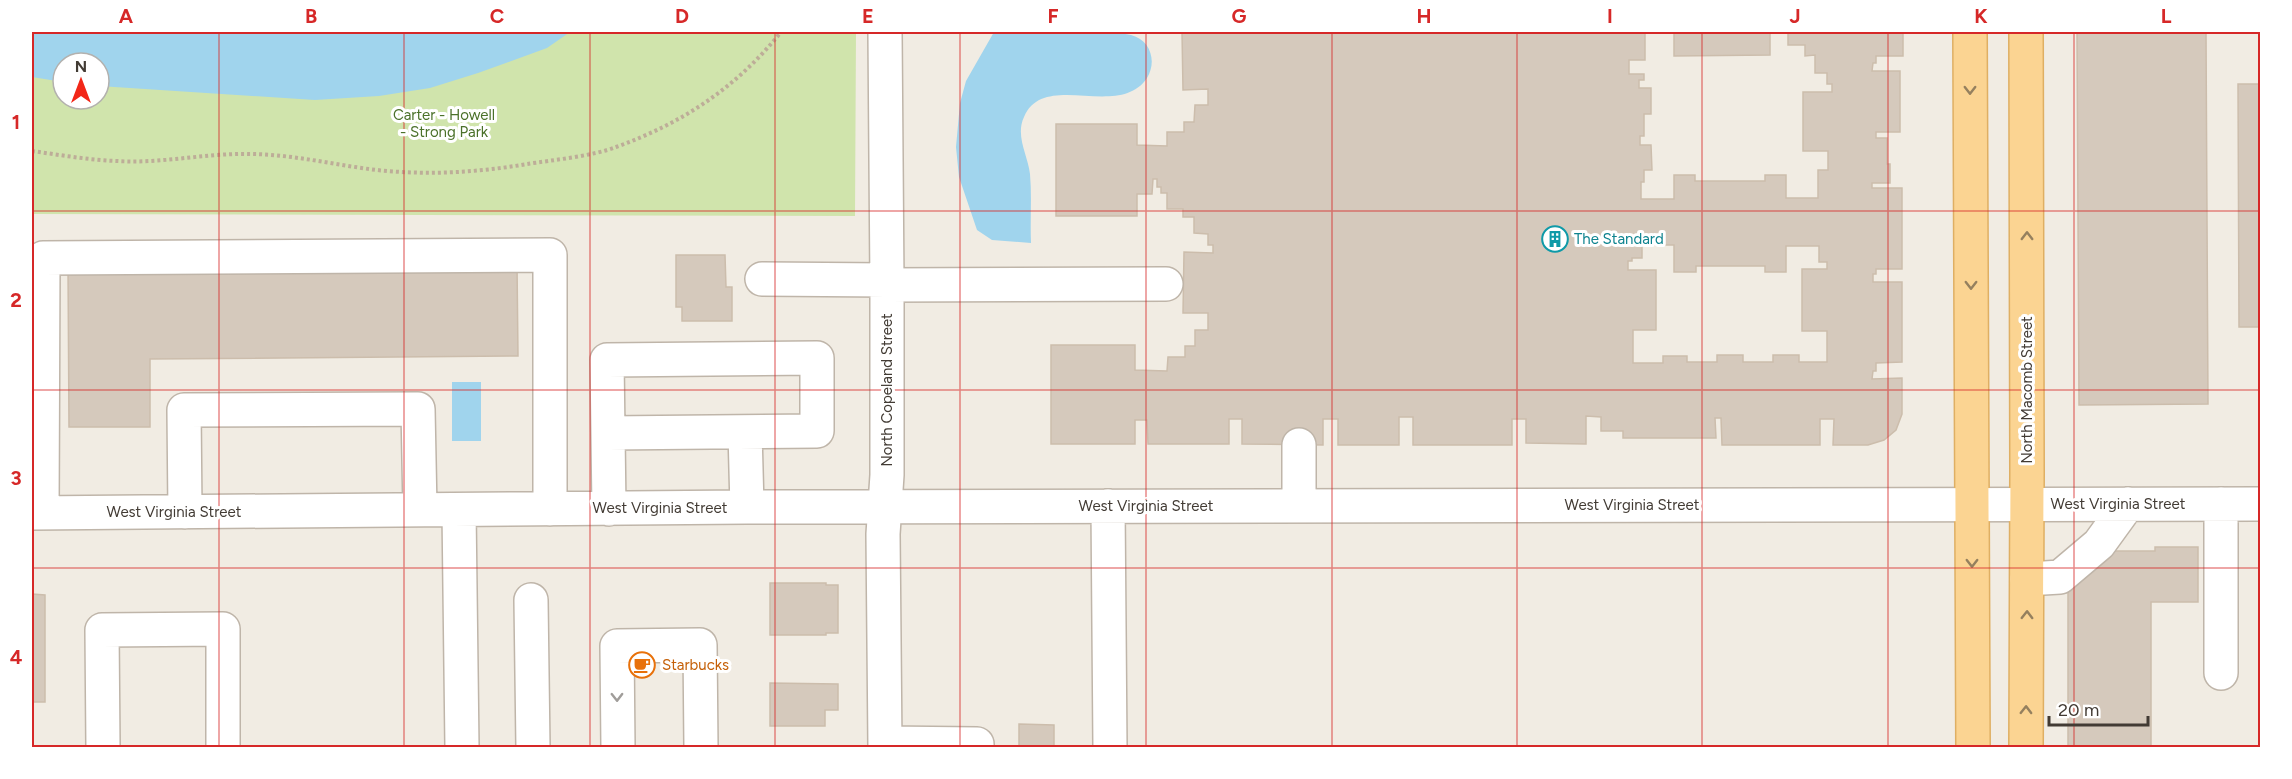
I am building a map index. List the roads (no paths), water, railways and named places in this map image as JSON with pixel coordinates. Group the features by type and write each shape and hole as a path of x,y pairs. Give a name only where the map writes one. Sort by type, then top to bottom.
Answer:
{"main road":[{"path":"1970,32 1973,747"},
{"name":"North Macomb Street","path":"2026,32 2028,504 2026,747"}],"street":[{"name":"North Copeland Street","path":"885,32 887,283 887,475 883,534 885,745"},
{"path":"37,513 43,258 550,255 550,509"},
{"path":"762,279 887,283 1166,284"},
{"path":"608,433 817,431 817,358 607,360 609,508"},
{"path":"185,512 184,410 418,409 420,510"},
{"path":"745,432 747,507"},
{"path":"1299,445 1299,506"},
{"path":"2028,579 2060,577 2099,544 2128,504"},
{"path":"2221,504 2221,673"},
{"name":"West Virginia Street","path":"37,513 747,507 2260,504"},
{"path":"1108,506 1110,747"},
{"path":"459,510 462,747"},
{"path":"531,600 533,747"},
{"path":"102,747 102,630 223,629 223,747"},
{"path":"618,747 617,646 700,645 701,747"},
{"path":"885,745 977,744 977,747"}],"water":[{"path":"1096,31 1128,34 1143,42 1152,59 1147,78 1134,90 1119,95 1048,97 1034,104 1024,117 1021,131 1030,174 1031,243 992,240 977,230 959,177 956,147 960,103 966,81 994,32"},
{"path":"32,32 570,32 547,48 478,73 430,88 379,96 315,100 111,87 111,51 51,51 51,80 32,77"},
{"path":"452,382 481,382 481,441 452,441"}],"place":[{"name":"The Standard","path":"1555,239"},
{"name":"Starbucks","path":"642,665"}],"park label":[{"name":"Carter - Howell - Strong Park","path":"444,124"}]}
